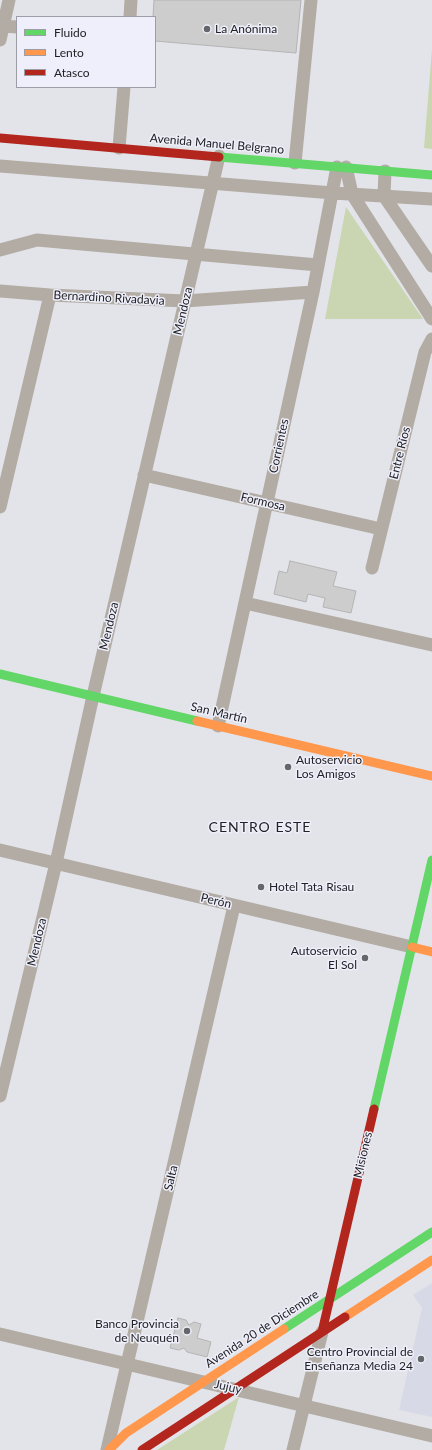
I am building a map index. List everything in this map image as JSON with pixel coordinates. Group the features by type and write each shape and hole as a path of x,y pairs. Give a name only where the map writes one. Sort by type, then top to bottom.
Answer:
{"street":[{"path":"0,40 9,0"},
{"path":"130,16 131,0"},
{"path":"295,163 311,0"},
{"path":"3,26 16,27"},
{"path":"119,148 124,88"},
{"name":"Avenida Manuel Belgrano","path":"0,138 432,175"},
{"name":"Mendoza","path":"0,1096 56,863 93,696 219,156"},
{"path":"0,166 432,200"},
{"path":"342,167 352,194 432,318"},
{"name":"Corrientes","path":"218,726 313,292 333,193 342,167"},
{"path":"385,171 384,196 432,266"},
{"path":"0,250 37,240 318,265"},
{"name":"Bernardino Rivadavia","path":"0,291 185,302 313,292"},
{"path":"0,507 50,295"},
{"name":"Entre Ríos","path":"372,568 424,352 432,339"},
{"name":"Formosa","path":"144,475 382,529"},
{"path":"245,603 432,645"},
{"name":"San Martín","path":"0,674 432,776"},
{"name":"Perón","path":"0,850 432,952"},
{"name":"Misiones","path":"293,1450 432,860"},
{"name":"Salta","path":"108,1450 234,906"},
{"name":"Avenida 20 de Diciembre","path":"108,1450 126,1434 432,1232"},
{"path":"142,1450 432,1260"},
{"name":"Jujuy","path":"0,1334 432,1436"}],"shaded area":[{"name":"Centro Provincial de Enseñanza Media 24","path":"432,1283 432,1417 399,1410 422,1308 413,1295"}],"green space":[{"path":"432,49 432,149 424,148"},
{"path":"346,207 423,319 325,319"},
{"path":"239,1397 224,1450 157,1450"}],"building":[{"name":"La Anónima","path":"154,0 301,0 296,53 156,41 156,16 153,16"},
{"path":"290,561 337,572 333,586 356,591 351,613 323,607 325,598 308,594 306,602 274,594 279,571 287,573"},
{"name":"Banco Provincia de Neuquén","path":"178,1318 186,1320 189,1325 194,1322 201,1324 197,1338 211,1342 207,1357 187,1352 184,1348 179,1350 170,1348"}],"traffic: fast":[{"path":"219,157 432,175"},
{"path":"0,674 197,721"},
{"path":"374,1109 432,860"},
{"path":"284,1329 432,1232"}],"traffic: slow":[{"path":"197,721 432,776"},
{"path":"412,947 432,952"},
{"path":"345,1317 432,1260"},
{"path":"109,1450 126,1433 284,1329"}],"traffic: jam":[{"path":"0,138 219,157"},
{"path":"322,1332 374,1109"},
{"path":"142,1450 345,1317"}],"place":[{"name":"La Anónima","path":"207,29"},
{"name":"Autoservicio Los Amigos","path":"288,767"},
{"name":"Hotel Tata Risau","path":"261,887"},
{"name":"Autoservicio El Sol","path":"365,958"},
{"name":"Banco Provincia de Neuquén","path":"187,1331"},
{"name":"Centro Provincial de Enseñanza Media 24","path":"421,1359"}],"district":[{"name":"CENTRO ESTE","path":"260,827"}]}
